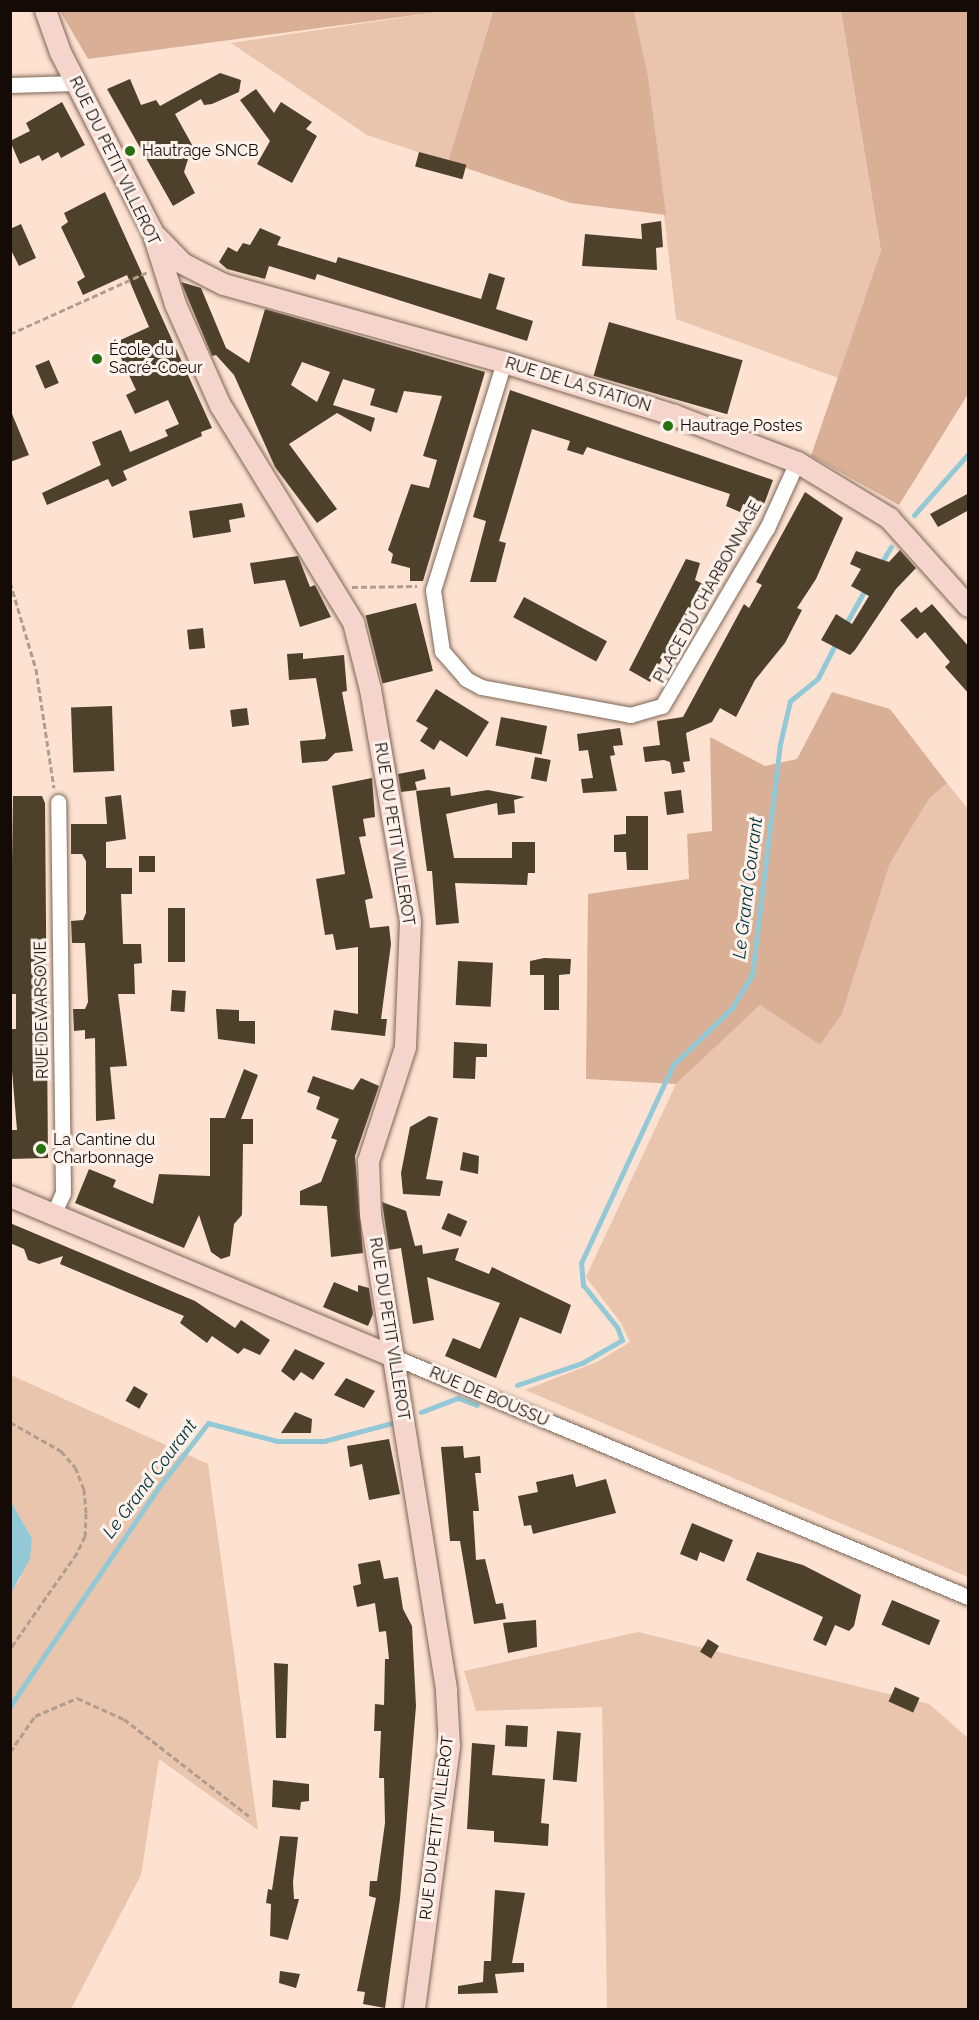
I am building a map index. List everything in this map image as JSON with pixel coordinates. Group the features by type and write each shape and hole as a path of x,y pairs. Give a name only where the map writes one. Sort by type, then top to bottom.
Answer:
{"street":[{"name":"RUE DU PETIT VILLEROT","path":"45,10 76,83 152,231 175,304 231,424 337,590 353,622 370,689 410,921 405,1047 368,1161 370,1214 446,1691 449,1746 414,2010"},
{"path":"10,85 76,83"},
{"name":"RUE DE LA STATION","path":"152,231 182,263 224,284 504,362 674,415 797,462 890,518 969,606"},
{"name":"PLACE DU CHARBONNAGE","path":"504,362 434,590 442,651 466,679 481,687 630,715 646,713 672,695 767,528 797,462"},
{"name":"RUE DE VARSOVIE","path":"53,1215 63,1193 58,802"},
{"name":"RUE DE BOUSSU","path":"10,1196 969,1597"}],"path":[{"path":"10,334 163,265"},
{"path":"10,582 36,669 58,802"},
{"path":"337,590 369,586 434,590"},
{"path":"10,1422 61,1450 75,1467 84,1489 86,1513 85,1536 76,1553 10,1649"},
{"path":"10,1752 35,1716 78,1698 124,1719 249,1816"}],"shaded area":[{"path":"60,10 446,11 88,59"},
{"path":"493,10 448,162 367,135 231,43 446,11"},
{"path":"493,11 634,11 648,76 666,215 571,203 448,162"},
{"path":"634,11 841,11 881,252 838,378 676,319 648,76"},
{"path":"841,11 968,11 968,394 899,505 811,456 881,251"},
{"path":"832,692 890,709 947,783 929,799 890,863 842,1014 820,1045 760,1005 676,1084 586,1079 588,894 689,879 687,834 712,831 710,737 765,766 797,759"},
{"path":"947,783 968,809 968,1577 525,1390 597,1362 630,1342 621,1323 586,1277 676,1084 760,1005 820,1045 842,1014 890,863 929,799"},
{"path":"11,1375 208,1464 258,1830 159,1759 141,1875 71,2009 11,2010 10,1593 20,1579 32,1538 11,1502"},
{"path":"638,1632 929,1704 968,1738 968,2009 607,2009 602,1707 476,1711 464,1671"}],"water":[{"path":"11,1502 32,1538 30,1559 11,1593"}],"building":[{"path":"220,73 241,80 239,92 212,104 204,105 201,99 175,114 196,152 189,156 184,172 195,193 173,206 107,89 130,79 141,105 156,100 160,106"},
{"path":"256,89 274,113 281,102 312,122 306,129 317,136 292,183 257,164 270,141 240,100"},
{"path":"62,102 85,145 61,158 58,152 42,161 39,155 20,164 10,141 30,131 26,123"},
{"path":"419,152 466,165 462,179 415,166"},
{"path":"105,192 212,428 201,432 202,436 123,471 127,480 112,487 108,479 47,505 42,493 101,465 92,442 121,430 130,452 168,436 165,430 179,424 168,400 135,414 126,395 136,390 114,343 149,327 127,275 83,295 77,282 85,277 61,227 68,222 64,213"},
{"path":"661,221 663,247 656,248 657,270 582,266 585,234 642,239 641,224"},
{"path":"21,224 36,258 19,266 10,248 10,229"},
{"path":"260,228 281,237 277,245 336,263 338,257 481,299 489,273 505,278 496,309 533,321 527,341 317,274 315,280 269,266 265,279 227,269 219,262 228,247 237,252 243,243 250,245"},
{"path":"181,282 201,288 226,348 249,363 265,309 485,372 423,581 410,581 410,568 391,563 393,554 388,550 411,484 429,488 437,460 423,456 442,396 404,391 397,413 370,405 375,389 343,379 333,405 375,418 371,432 337,413 289,444 337,509 317,523 275,467 234,375 216,355 212,356","holes":["302,362 330,372 317,402 291,385"]},
{"path":"609,322 743,360 727,414 594,376"},
{"path":"49,360 59,383 45,389 35,366"},
{"path":"510,390 773,480 762,510 743,504 740,512 726,506 730,494 587,447 583,455 567,450 570,441 532,429 499,541 506,543 496,582 470,582 486,521 473,517"},
{"path":"10,409 29,455 10,462"},
{"path":"805,492 843,518 816,579 797,608 802,610 785,643 755,680 736,717 720,708 712,722 686,733 690,761 683,762 685,772 672,774 670,762 664,760 645,762 643,747 660,745 657,721 683,717 744,604 749,608 762,585 756,582"},
{"path":"969,493 969,510 938,527 930,514"},
{"path":"242,503 245,517 229,520 231,532 193,538 189,511"},
{"path":"900,550 916,568 896,589 855,650 850,655 821,640 836,614 852,624 869,596 851,586 861,569 850,564 856,551 889,562"},
{"path":"298,556 310,587 315,585 331,617 300,627 285,580 254,584 250,563"},
{"path":"686,559 700,563 695,580 703,584 650,682 629,670"},
{"path":"524,597 607,641 596,661 513,617"},
{"path":"416,603 433,671 382,684 366,616"},
{"path":"932,604 969,647 969,694 945,667 950,662 925,632 917,639 900,620 916,607 921,613"},
{"path":"203,628 205,648 189,650 187,630"},
{"path":"303,653 303,659 344,655 347,691 342,692 353,751 335,753 327,761 302,763 300,741 325,739 326,735 316,678 289,680 287,654"},
{"path":"436,689 489,722 467,757 440,740 434,750 420,741 428,728 416,721"},
{"path":"112,706 114,771 73,772 71,707"},
{"path":"247,708 249,725 232,727 230,710"},
{"path":"501,717 547,726 542,754 495,745"},
{"path":"620,728 623,745 613,746 615,755 610,756 617,791 583,793 581,779 593,778 588,750 579,751 577,734"},
{"path":"535,757 551,760 547,782 531,779"},
{"path":"424,769 426,779 415,782 417,790 401,792 398,774"},
{"path":"372,778 375,817 363,819 366,836 359,837 373,898 365,900 370,928 389,926 391,944 381,1019 387,1019 385,1036 331,1030 334,1010 358,1014 358,947 336,950 333,934 325,935 316,879 345,874 332,786"},
{"path":"450,787 451,796 488,790 525,797 514,800 515,813 498,815 497,803 446,814 454,858 512,858 512,842 535,842 535,873 528,873 527,885 455,883 459,923 436,925 432,871 427,871 416,791"},
{"path":"681,790 684,813 667,815 664,792"},
{"path":"121,795 126,839 106,842 106,868 132,868 132,894 121,894 123,944 141,944 142,963 134,964 135,994 118,994 127,1066 110,1067 115,1119 96,1121 95,1038 85,1039 85,1030 74,1031 73,1009 85,1009 88,1002 85,943 72,943 71,921 83,920 86,913 86,861 82,854 71,854 71,824 107,824 105,797"},
{"path":"13,796 42,796 45,803 48,1158 10,1159 10,1130 17,1130 10,1047 10,1029 16,1029 16,994 10,994"},
{"path":"626,816 648,816 648,870 627,870 626,852 614,852 614,835 626,834"},
{"path":"139,856 155,856 155,872 139,872"},
{"path":"168,908 185,908 185,962 168,962"},
{"path":"544,958 571,959 570,974 559,975 559,1010 544,1010 544,975 530,975 530,961"},
{"path":"458,961 493,963 491,1007 456,1005"},
{"path":"172,990 186,991 185,1012 171,1011"},
{"path":"216,1009 239,1010 239,1021 255,1021 255,1044 218,1039"},
{"path":"454,1042 487,1044 487,1057 476,1057 475,1079 453,1078"},
{"path":"244,1069 258,1075 241,1119 253,1119 253,1144 243,1144 242,1215 234,1224 230,1256 221,1259 211,1252 199,1215 184,1248 75,1203 89,1169 116,1180 113,1187 153,1204 159,1174 210,1176 210,1118 225,1118"},
{"path":"313,1076 353,1090 361,1078 379,1086 355,1156 363,1253 331,1257 327,1206 300,1205 300,1191 321,1182 337,1140 331,1138 339,1119 316,1109 320,1097 307,1092"},
{"path":"429,1116 438,1118 426,1179 443,1181 440,1196 403,1194 401,1173 410,1127"},
{"path":"463,1152 479,1156 478,1174 460,1170"},
{"path":"382,1202 406,1211 415,1246 422,1245 423,1254 459,1248 455,1260 489,1274 492,1267 571,1305 561,1334 520,1317 496,1378 445,1356 453,1338 480,1349 500,1303 427,1277 434,1320 413,1324 401,1248 389,1250"},
{"path":"448,1213 467,1221 461,1237 441,1229"},
{"path":"10,1223 195,1301 235,1328 241,1320 270,1340 260,1355 244,1348 238,1354 212,1336 207,1343 180,1323 184,1316 60,1264 63,1256 39,1264 28,1260 24,1249 10,1243"},
{"path":"334,1282 358,1292 358,1285 369,1288 373,1314 368,1326 323,1307"},
{"path":"295,1349 325,1363 313,1380 301,1372 294,1381 281,1371"},
{"path":"346,1378 375,1391 364,1408 334,1395"},
{"path":"134,1386 148,1394 139,1409 126,1401"},
{"path":"295,1412 312,1419 311,1433 281,1433"},
{"path":"389,1439 400,1494 369,1500 362,1464 350,1467 347,1446"},
{"path":"463,1446 464,1458 480,1456 481,1473 475,1473 479,1511 473,1511 476,1560 485,1559 496,1604 503,1603 506,1619 474,1624 460,1541 450,1541 441,1447"},
{"path":"573,1474 576,1487 606,1479 616,1513 533,1534 531,1525 524,1526 518,1496 538,1492 536,1482"},
{"path":"692,1523 733,1540 724,1562 700,1552 697,1561 680,1554"},
{"path":"757,1552 803,1565 861,1595 854,1626 849,1631 835,1625 826,1646 813,1640 823,1617 746,1580"},
{"path":"380,1560 384,1579 398,1577 403,1609 412,1626 416,1706 400,1899 385,2008 363,2004 365,1992 357,1991 376,1898 369,1896 370,1881 377,1881 385,1823 384,1778 379,1778 381,1731 374,1731 375,1704 384,1705 385,1659 389,1659 386,1631 379,1632 375,1603 357,1607 353,1586 361,1584 358,1564"},
{"path":"892,1600 940,1620 929,1645 881,1625"},
{"path":"536,1620 537,1647 508,1653 503,1623"},
{"path":"708,1639 719,1646 711,1659 700,1652"},
{"path":"274,1663 288,1664 286,1738 276,1738"},
{"path":"895,1687 920,1698 913,1713 888,1702"},
{"path":"506,1725 528,1726 527,1747 505,1746"},
{"path":"557,1731 581,1733 577,1782 553,1780"},
{"path":"472,1743 495,1745 492,1775 545,1779 541,1823 549,1824 548,1846 494,1842 494,1831 467,1829"},
{"path":"273,1780 309,1784 309,1801 301,1802 300,1810 272,1807"},
{"path":"280,1836 298,1837 293,1882 294,1899 299,1899 288,1940 270,1936 271,1904 266,1903 268,1889 272,1890"},
{"path":"495,1890 525,1893 512,1963 524,1963 524,1972 495,1974 498,1993 458,1994 458,1986 483,1982 484,1961 491,1961"},
{"path":"280,1971 300,1974 296,1988 279,1983"}],"waterway":[{"name":"Le Grand Courant","path":"914,515 968,454"},
{"name":"Le Grand Courant","path":"880,565 891,547"},
{"name":"Le Grand Courant","path":"844,627 866,588"},
{"name":"Le Grand Courant","path":"517,1385 582,1363 622,1340 617,1327 583,1285 581,1263 673,1065 732,1008 752,975 780,744 790,701 818,678 837,641"},
{"path":"421,1412 458,1398 477,1405"},
{"name":"Le Grand Courant","path":"10,1706 158,1488 208,1423 277,1441 324,1441 392,1423"}],"place":[{"name":"Hautrage SNCB","path":"130,151"},
{"name":"École du Sacré-Coeur","path":"97,359"},
{"name":"Hautrage Postes","path":"668,426"},
{"name":"La Cantine du Charbonnage","path":"41,1149"}]}
